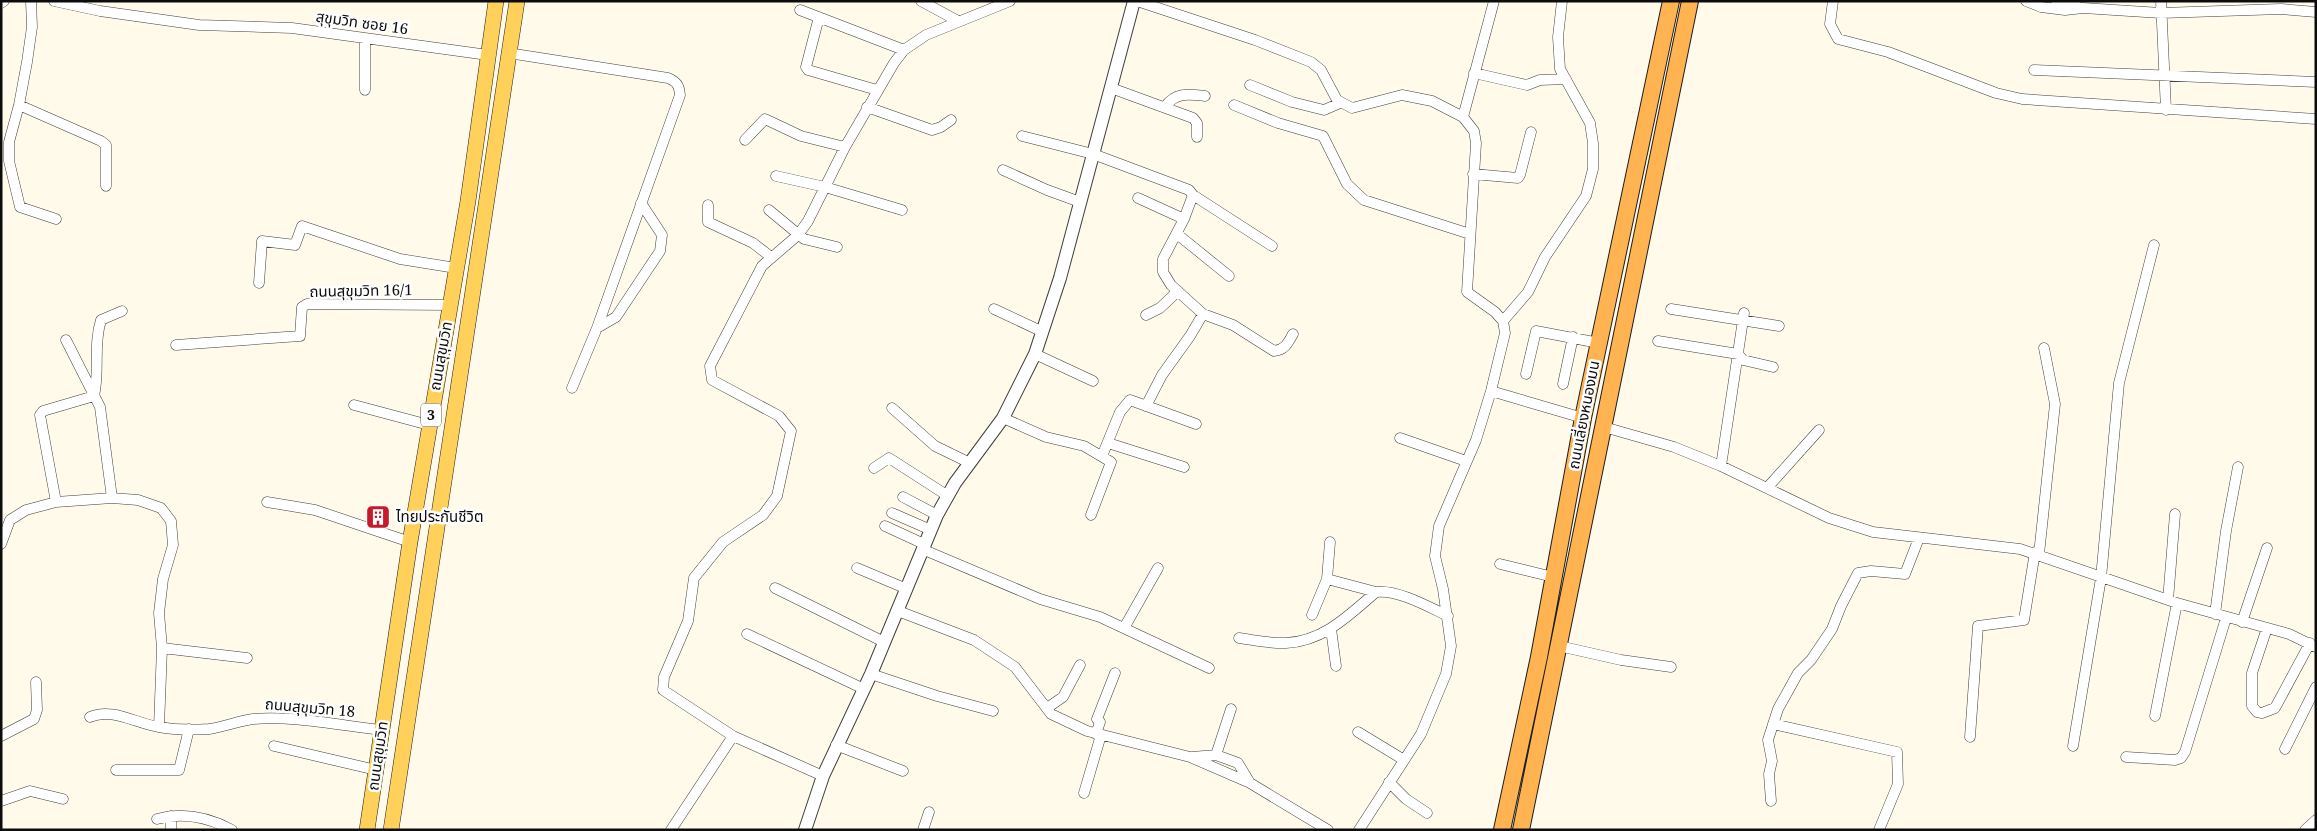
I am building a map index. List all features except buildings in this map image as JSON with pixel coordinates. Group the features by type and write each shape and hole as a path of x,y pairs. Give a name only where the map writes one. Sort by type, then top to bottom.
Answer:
{"highway":[{"name":"ถนนเลี่ยงหนองมน","path":"1502,830 1583,418 1671,1"},
{"name":"ถนนเลี่ยงหนองมน","path":"1521,830 1690,1"},
{"path":"1622,233 1643,237"}],"main road":[{"name":"ถนนสุขุมวิท","path":"367,830 410,542 472,177 496,1"},
{"name":"ถนนสุขุมวิท","path":"391,830 517,1"}],"street":[{"path":"31,1 32,27 20,105 9,142 9,161 20,207 56,219"},
{"name":"สุขุมวิท ซอย 16","path":"54,1 101,6 199,25 292,28 488,55"},
{"path":"921,1 958,21"},
{"path":"805,830 823,776 871,674 937,515 970,463 1003,418 1035,354 1060,278 1136,1 1255,40 1311,62 1321,70 1340,103 1352,108 1402,95 1432,101 1463,118 1474,130 1476,143 1467,292 1495,312 1503,321 1505,333 1491,391 1476,440 1439,526 1435,556 1448,616 1451,646 1446,674 1422,734 1359,830"},
{"path":"1463,118 1494,1"},
{"path":"1503,321 1528,292 1545,257 1586,196 1593,168 1593,143 1590,123 1560,69 1558,38 1562,1"},
{"path":"1833,1 1830,24 1838,39 1888,52 1996,93 2022,99 2316,119"},
{"path":"2026,1 2041,7 2065,10 2083,8 2161,12 2281,9 2316,12"},
{"path":"2056,1 2083,8"},
{"path":"2160,1 2165,74 2164,101 2166,110"},
{"path":"823,776 733,736 662,690 664,677 688,621 694,578 723,542 763,515 777,496 791,430 779,416 712,380 710,366 762,266 798,235 808,222 867,107 904,50 926,35 1006,2"},
{"path":"800,10 904,50"},
{"path":"819,17 806,67 808,70 877,90"},
{"path":"365,38 365,90"},
{"path":"508,53 668,78 677,82 680,95 597,328 572,388"},
{"path":"2034,70 2165,74 2316,82"},
{"path":"1474,73 1527,85 1540,80 1566,79"},
{"path":"1250,85 1292,102 1324,110 1340,103"},
{"path":"1111,88 1193,118 1197,123 1197,137"},
{"path":"1164,107 1170,99 1184,94 1205,96"},
{"path":"20,105 101,141 106,145 106,186"},
{"path":"1234,106 1278,123 1323,136 1347,184 1364,200 1470,234"},
{"path":"867,107 932,130 941,127 951,120"},
{"path":"745,140 766,119 801,136 845,147"},
{"path":"1473,174 1518,178 1531,132"},
{"path":"1022,136 1093,154 1188,190 1272,246"},
{"path":"1003,170 1047,190 1080,202"},
{"path":"776,176 825,186 902,210"},
{"path":"1193,195 1177,234 1163,259 1163,272 1171,285 1203,314 1233,325 1274,351 1281,350 1288,344 1293,334"},
{"path":"1138,198 1184,219"},
{"path":"597,328 616,317 660,251 662,235 641,203"},
{"path":"708,205 708,222 753,243 771,257"},
{"path":"769,210 804,239 837,247"},
{"path":"259,283 262,241 295,245 302,226 400,259 456,268"},
{"path":"1177,234 1229,276"},
{"path":"2073,746 2101,578 2119,383 2154,245"},
{"path":"1146,315 1160,308 1178,291"},
{"name":"ถนนสุขุมวิท 16/1","path":"176,345 300,336 302,307 307,304 450,305"},
{"path":"994,309 1043,332"},
{"path":"1671,309 1744,317 1779,326"},
{"path":"94,396 98,382 98,329 101,320 122,311"},
{"path":"1146,406 1162,374 1190,336 1203,314"},
{"path":"1720,466 1744,317"},
{"path":"1526,374 1536,331 1599,342"},
{"path":"1563,384 1573,337"},
{"path":"66,340 100,407 112,498"},
{"path":"1658,341 1738,354 1743,360 1773,367"},
{"path":"1970,737 1978,626 2024,620 2037,553 2055,404 2044,348"},
{"path":"1035,354 1092,381"},
{"path":"1491,391 1583,418"},
{"path":"56,502 40,414 43,411 94,396"},
{"path":"1102,456 1120,412 1130,400 1196,424"},
{"path":"354,405 429,425"},
{"path":"892,408 936,446 970,463"},
{"path":"1003,418 1046,437 1084,446 1111,462 1090,515"},
{"path":"1604,427 1674,448 1720,466 1829,518 1873,532 2020,549 2037,553 2101,578 2226,618 2267,628 2289,634 2313,645 2275,708 2262,713 2257,712 2252,706 2252,673 2267,628"},
{"path":"1767,488 1819,430"},
{"path":"1400,438 1466,461"},
{"path":"1108,443 1184,467"},
{"path":"874,468 889,458 948,496"},
{"path":"2216,614 2226,531 2238,467"},
{"path":"1,544 10,520 26,510 56,502 112,498 138,500 161,508 171,521 173,545 163,579 159,613 162,648 159,727"},
{"path":"903,498 937,515"},
{"path":"267,502 315,510 410,542"},
{"path":"892,513 930,530"},
{"path":"2155,716 2172,601 2175,514"},
{"path":"885,526 923,547 1040,599 1079,609 1209,668"},
{"path":"1771,801 1769,774 1772,762 1768,740 1783,696 1832,629 1840,606 1858,574 1871,571 1905,574 1919,538"},
{"path":"1312,615 1327,579 1330,542"},
{"path":"2242,622 2267,548"},
{"path":"1500,564 1553,577"},
{"path":"857,568 907,588"},
{"path":"1124,628 1158,568"},
{"path":"1327,579 1407,598 1448,616"},
{"path":"775,588 884,642"},
{"path":"1239,638 1284,644 1307,640 1331,629 1376,592"},
{"path":"898,611 974,640 1015,667 1051,714 1099,735 1190,757 1250,783 1328,830"},
{"path":"2126,757 2175,760 2181,758 2185,752 2226,618"},
{"path":"1331,629 1336,666"},
{"path":"748,634 864,689"},
{"path":"1559,646 1621,660 1671,667"},
{"path":"162,648 247,658"},
{"path":"1047,708 1063,697 1080,665"},
{"path":"1084,793 1099,735 1100,722 1097,719 1115,673"},
{"path":"871,674 937,696 993,711"},
{"path":"1,736 34,719 36,710 36,682"},
{"path":"2285,749 2316,687"},
{"path":"1216,755 1231,710"},
{"name":"ถนนสุขุมวิท 18","path":"90,717 99,713 120,716 159,727 189,729 209,729 254,719 297,720 382,730"},
{"path":"1773,724 1897,752 1898,784 1879,830"},
{"path":"116,770 147,768 179,770 189,729"},
{"path":"1358,732 1404,760"},
{"path":"671,830 733,736"},
{"path":"836,745 903,771"},
{"path":"274,746 376,770"},
{"path":"1190,757 1216,755 1238,762 1250,783"},
{"path":"1389,782 1406,799 1427,813"},
{"path":"1,801 30,791 63,799"},
{"path":"923,830 929,812"},
{"path":"171,830 172,816"},
{"path":"157,819 172,816 202,817 232,830"},
{"path":"2305,830 2316,820"}],"place":[{"name":"ไทยประกันชีวิต","path":"378,517"}]}
